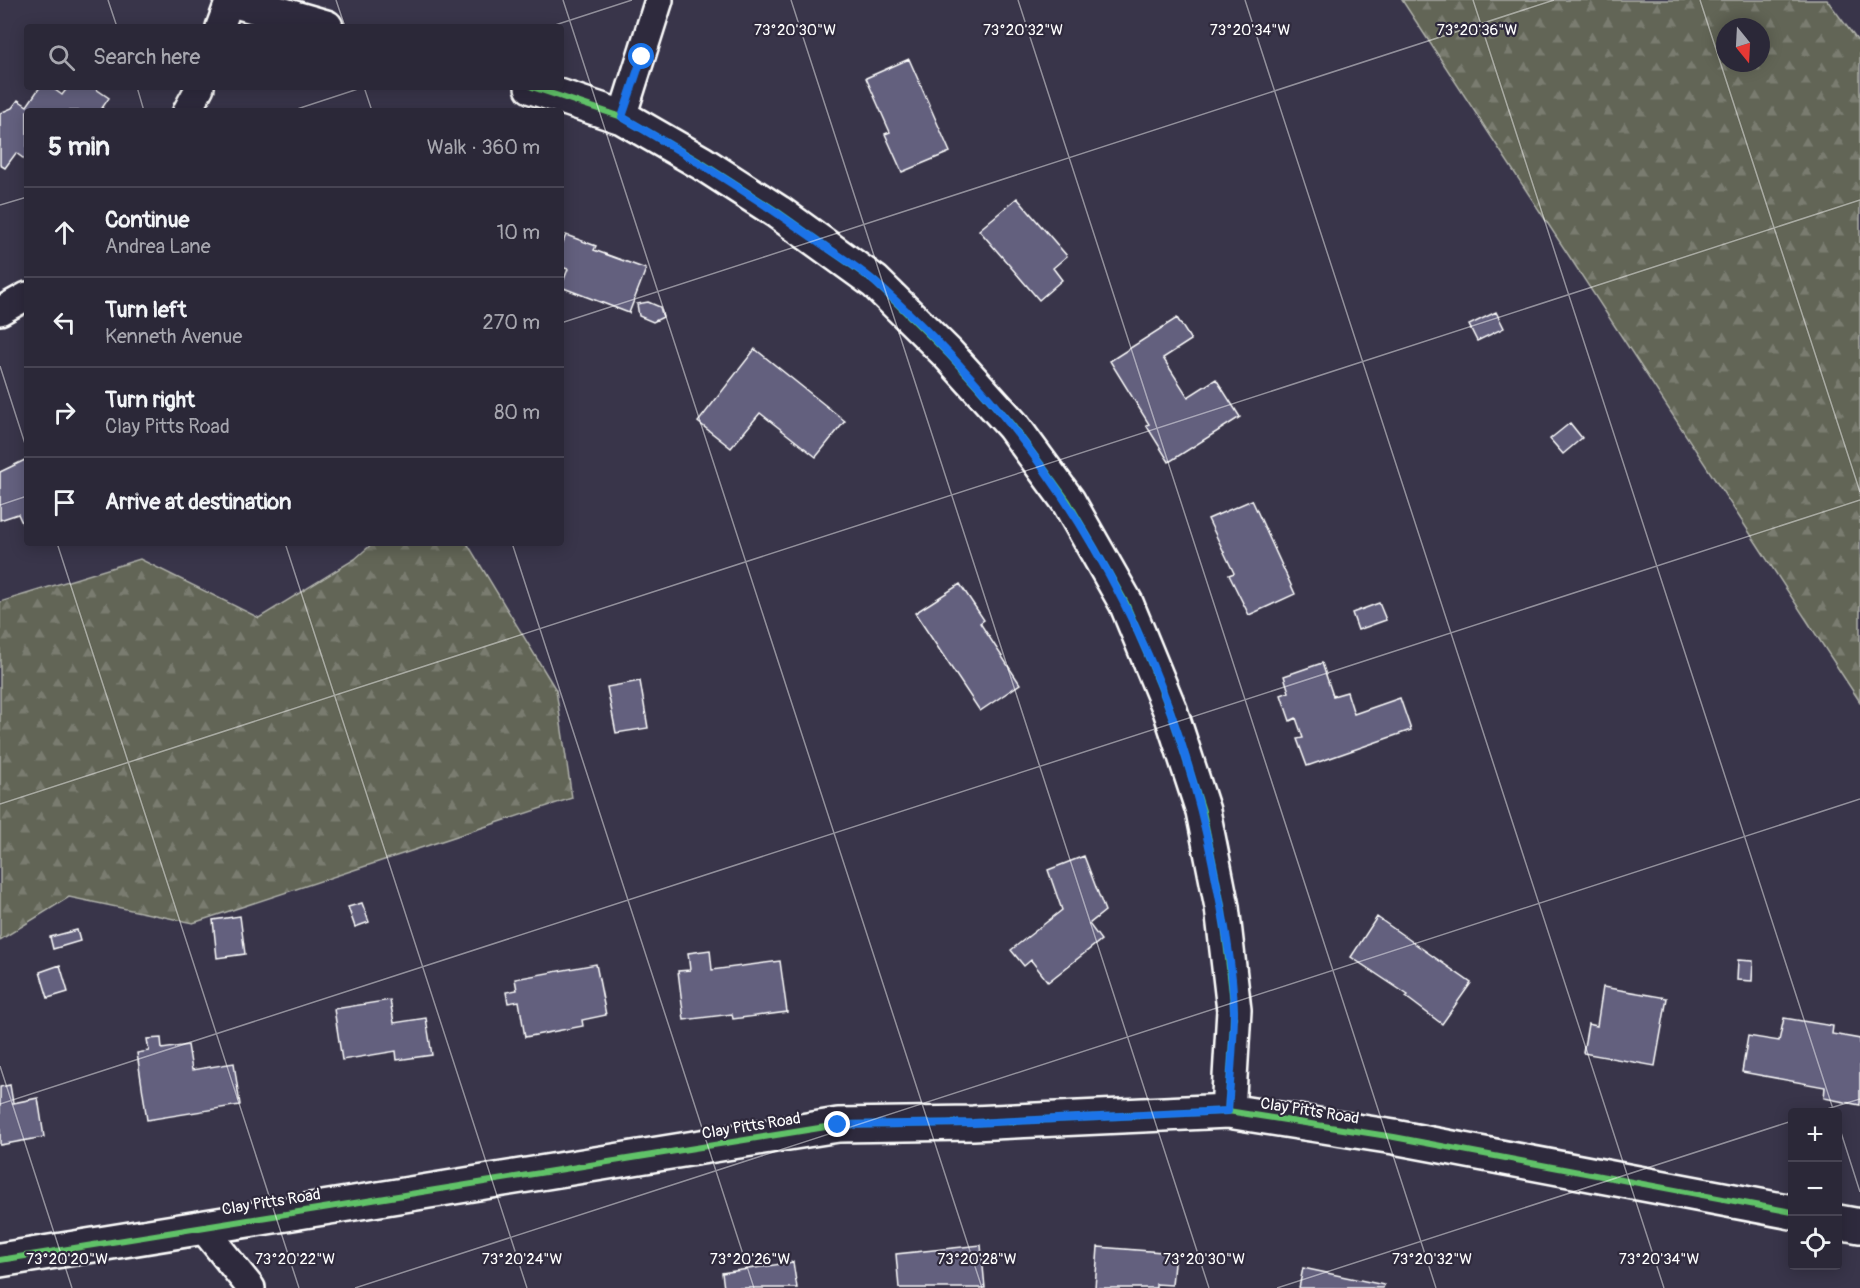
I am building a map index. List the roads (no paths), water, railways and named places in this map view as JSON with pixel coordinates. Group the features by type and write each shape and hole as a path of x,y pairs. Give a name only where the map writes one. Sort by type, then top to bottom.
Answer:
{"street":[{"path":"221,24 231,0 315,24"},
{"path":"622,117 659,0"},
{"path":"189,108 198,90"},
{"path":"541,90 622,117 740,188 875,282 948,354 1013,426 1068,501 1126,603 1170,710 1203,811 1222,907 1234,1010 1228,1111"},
{"path":"0,311 24,298"},
{"name":"Clay Pitts Road","path":"0,1260 838,1125 973,1123 1228,1111 1394,1137 1788,1211"},
{"path":"1842,1223 1860,1226"},
{"path":"201,1226 251,1288"}]}
